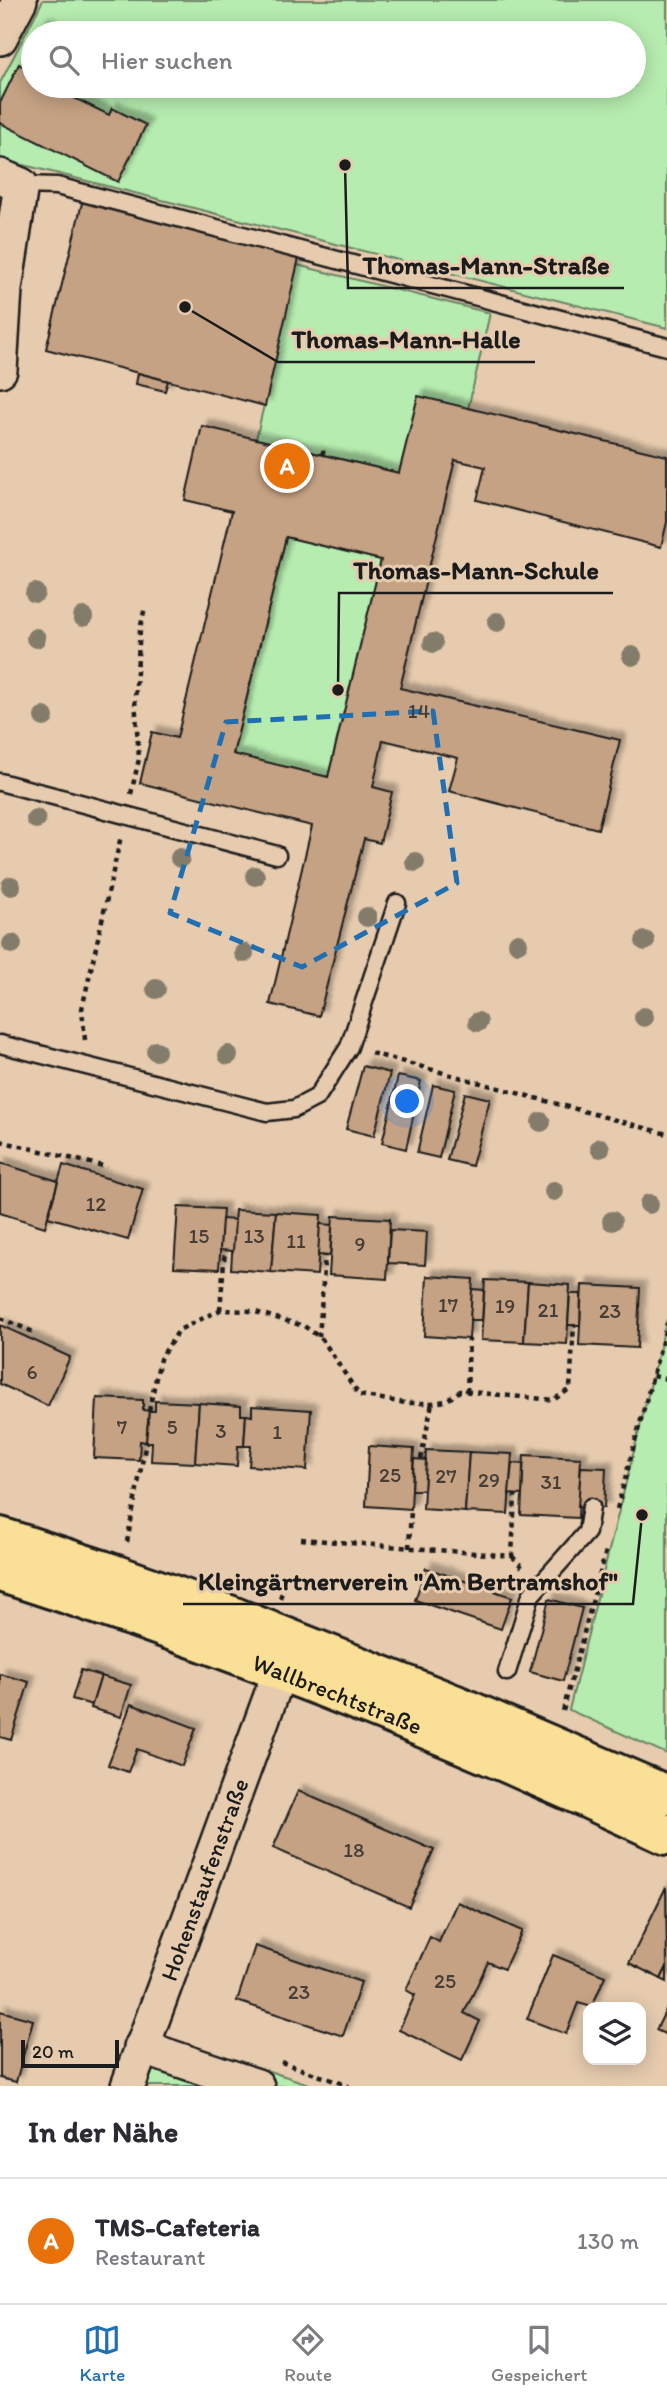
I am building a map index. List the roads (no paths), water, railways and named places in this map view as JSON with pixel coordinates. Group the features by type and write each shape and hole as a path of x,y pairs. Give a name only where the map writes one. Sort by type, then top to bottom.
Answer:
{"main road":[{"name":"Wallbrechtstraße","path":"0,1537 229,1615 456,1705 667,1795"},
{"name":"Wallbrechtstraße","path":"0,1572 94,1602 280,1671 446,1738 667,1835"}],"street":[{"path":"0,38 20,0"},
{"path":"0,370 11,181"},
{"name":"Hohenstaufenstraße","path":"128,2086 280,1671"},
{"path":"141,2047 257,2086"}],"lane":[{"path":"11,181 57,186 667,347"},
{"path":"0,782 277,855"},
{"path":"0,1044 267,1112 293,1109 317,1097 349,1047 397,903"},
{"path":"507,1672 531,1595 587,1532 591,1507"}],"place":[{"name":"Thomas-Mann-Straße","path":"345,165"},
{"name":"Thomas-Mann-Halle","path":"185,307"},
{"name":"TMS-Cafeteria","path":"287,466"},
{"name":"Thomas-Mann-Schule","path":"338,690"},
{"name":"Kleingärtnerverein \"Am Bertramshof\"","path":"642,1515"}]}
